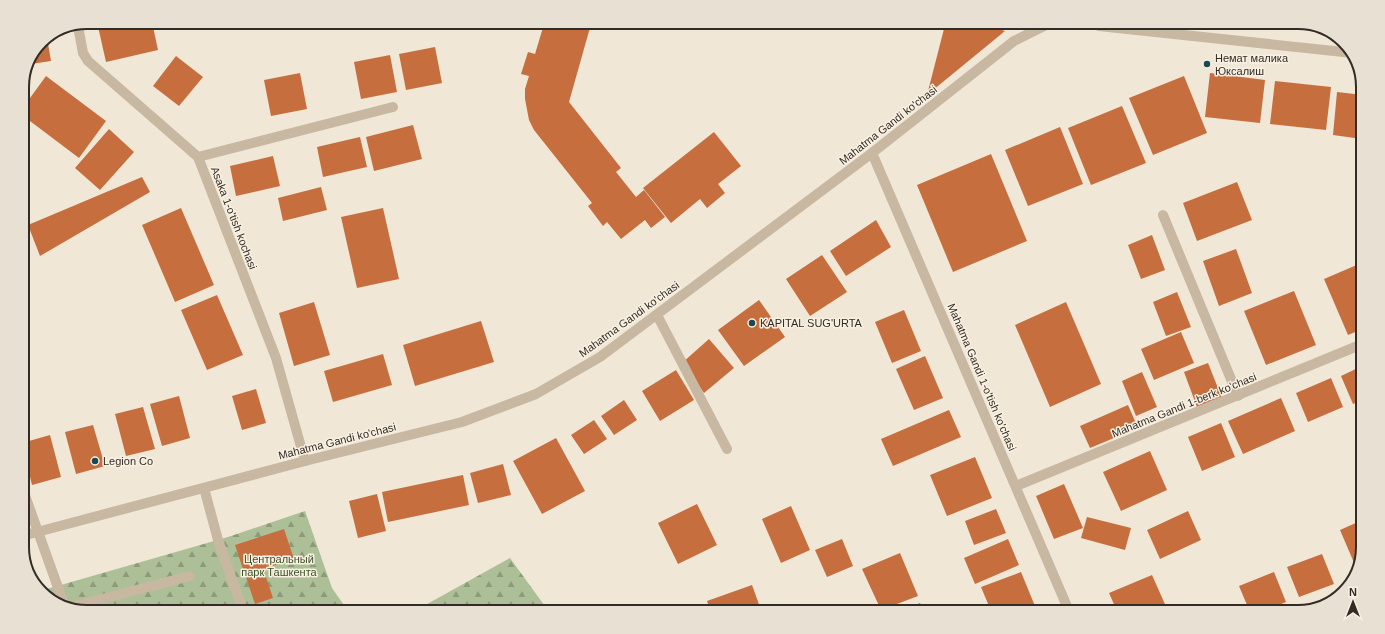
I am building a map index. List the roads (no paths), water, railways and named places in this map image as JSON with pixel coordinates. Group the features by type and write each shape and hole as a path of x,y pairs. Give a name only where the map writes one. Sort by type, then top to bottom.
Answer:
{"street":[{"name":"Asaka 1-o'tish kochasi","path":"79,29 83,53 88,61 198,157 276,358 305,461"},
{"name":"Mahatma Gandi ko'chasi","path":"29,534 305,461 462,422 536,394 600,357 872,153 1014,41 1038,29"},
{"path":"1127,29 1344,52"},
{"path":"198,157 393,107"},
{"name":"Mahatma Gandi 1-o'tish ko'chasi","path":"872,153 1066,605"},
{"path":"1163,215 1238,396"},
{"path":"657,315 727,449"},
{"name":"Mahatma Gandi 1-berk ko'chasi","path":"1016,486 1356,347"},
{"path":"204,488 218,540 241,605"},
{"path":"29,505 62,600"},
{"path":"81,604 190,576"}],"place":[{"name":"Немат малика Юксалиш","path":"1207,64"},
{"name":"KAPITAL SUG'URTA","path":"752,323"},
{"name":"Legion Co","path":"95,461"}],"park label":[{"name":"Центральный парк Ташкента","path":"279,565"}]}
